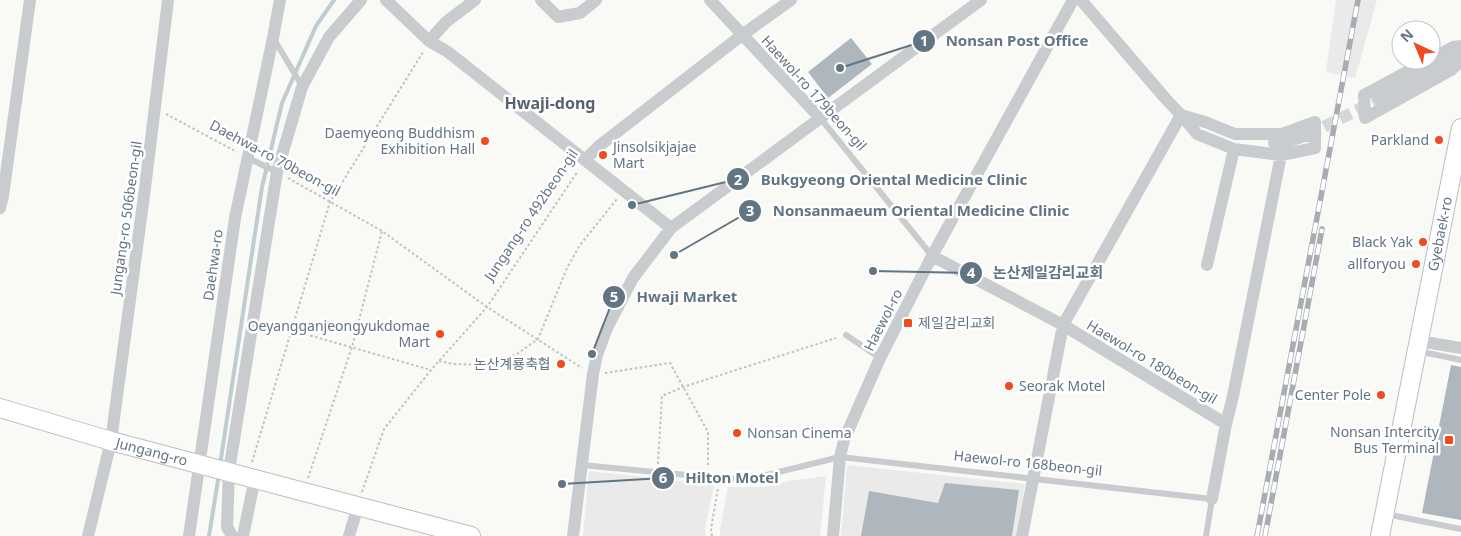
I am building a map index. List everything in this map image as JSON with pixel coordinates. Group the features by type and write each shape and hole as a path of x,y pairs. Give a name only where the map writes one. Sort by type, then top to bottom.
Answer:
{"main road":[{"name":"Gyebaek-ro","path":"1380,536 1461,128"},
{"name":"Jungang-ro","path":"0,408 111,440 471,536"}],"street":[{"path":"0,208 30,0"},
{"name":"Jungang-ro 506beon-gil","path":"88,536 111,440 168,0"},
{"name":"Daehwa-ro","path":"189,536 235,218 280,0"},
{"path":"232,536 228,527 229,471 277,172 302,87 329,37 361,0"},
{"path":"386,0 429,41 448,52 671,228"},
{"path":"429,41 446,22 475,0"},
{"path":"541,0 558,18 580,13 596,0"},
{"name":"Haewol-ro 179beon-gil","path":"710,0 821,119"},
{"name":"Jungang-ro 492beon-gil","path":"585,160 599,146 790,0"},
{"path":"573,536 597,355 607,328 633,278 671,228 981,0"},
{"name":"Haewol-ro","path":"833,536 840,457 844,440 880,358 932,256 1073,0"},
{"path":"1081,0 1197,134 1234,149 1281,155 1315,148 1315,122 1282,134 1235,134 1181,115"},
{"path":"1441,54 1454,47 1461,46"},
{"path":"1379,99 1461,54"},
{"path":"1411,70 1364,95 1365,118 1451,70 1461,61"},
{"path":"1181,115 1201,130 1233,142 1283,143 1308,135"},
{"path":"1022,536 1063,325 1181,115"},
{"path":"1207,265 1234,149"},
{"path":"1212,499 1281,155"},
{"name":"Haewol-ro 180beon-gil","path":"932,256 1063,325 1226,424"},
{"path":"1418,346 1461,348"},
{"path":"243,536 251,477"},
{"path":"349,536 358,506"}],"lane":[{"path":"273,38 302,87"},
{"name":"Haewol-ro 179beon-gil","path":"821,119 932,256"},
{"name":"Daehwa-ro 70beon-gil","path":"248,158 277,172"},
{"path":"846,335 880,358"},
{"path":"1418,346 1461,360"},
{"name":"Haewol-ro 168beon-gil","path":"582,465 728,479 762,476 840,457 1212,499"},
{"path":"1206,536 1212,499"},
{"path":"1385,514 1461,529"}],"path":[{"path":"251,477 291,330 330,202 429,41"},
{"name":"Daehwa-ro 70beon-gil","path":"155,108 248,158"},
{"name":"Jungang-ro 492beon-gil","path":"358,506 384,429 431,370 487,307 585,160"},
{"name":"Daehwa-ro 70beon-gil","path":"277,172 382,231 487,307 593,374"},
{"path":"439,362 484,365 518,354 538,339 561,281 580,245 624,191"},
{"path":"304,491 352,347 382,231"},
{"path":"291,330 431,370"},
{"path":"658,472 662,396 683,387 846,335"},
{"path":"593,374 670,363 708,432 708,477"},
{"path":"712,536 711,529 720,478"}],"shaded area":[{"path":"1336,0 1377,0 1355,78 1326,72"},
{"path":"847,465 1025,484 1016,536 841,536"},
{"path":"589,471 714,485 705,529 706,536 583,536"},
{"path":"826,476 820,536 720,536 728,487 764,487 789,481"}],"building":[{"path":"851,38 872,64 828,98 808,72"},
{"name":"Nonsan Intercity Bus Terminal","path":"1451,365 1461,367 1461,520 1422,513"},
{"path":"945,483 1019,490 1012,536 861,536 869,491 938,503"}],"waterway":[{"path":"220,465 262,187 282,103 316,26 334,0"},
{"path":"209,536 219,474"}],"tunnel":[{"path":"1308,135 1379,99"}],"railway":[{"path":"1257,536 1358,0"},
{"path":"1265,536 1322,229"}],"place":[{"name":"Nonsan Post Office","path":"840,68"},
{"name":"Parkland","path":"1439,140"},
{"name":"Daemyeong Buddhism Exhibition Hall","path":"485,141"},
{"name":"Jinsolsikjajae Mart","path":"603,155"},
{"name":"Bukgyeong Oriental Medicine Clinic","path":"632,205"},
{"name":"Black Yak","path":"1423,242"},
{"name":"Nonsanmaeum Oriental Medicine Clinic","path":"674,255"},
{"name":"allforyou","path":"1416,264"},
{"name":"논산제일감리교회","path":"873,271"},
{"name":"제일감리교회","path":"908,323"},
{"name":"Oeyangganjeongyukdomae Mart","path":"440,334"},
{"name":"Hwaji Market","path":"592,354"},
{"name":"논산계룡축협","path":"561,364"},
{"name":"Seorak Motel","path":"1009,386"},
{"name":"Center Pole","path":"1381,395"},
{"name":"Nonsan Cinema","path":"737,433"},
{"name":"Nonsan Intercity Bus Terminal","path":"1449,440"},
{"name":"Hilton Motel","path":"562,484"}],"district":[{"name":"Hwaji-dong","path":"550,103"}]}
